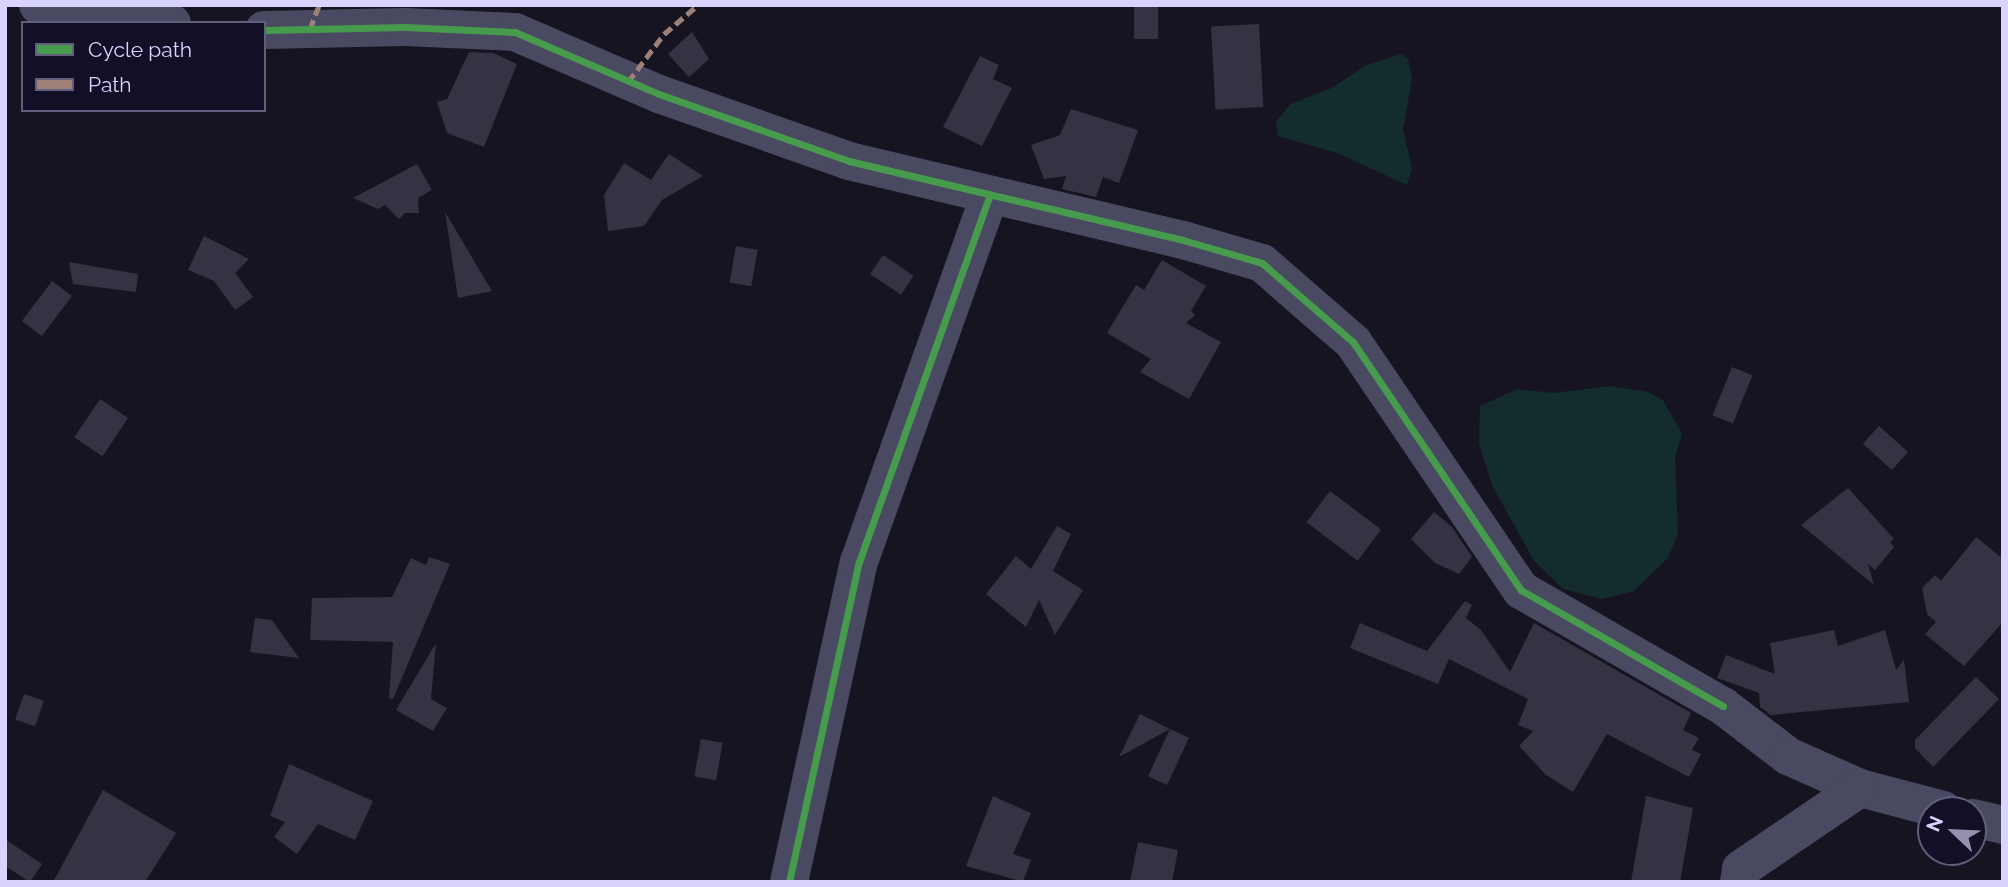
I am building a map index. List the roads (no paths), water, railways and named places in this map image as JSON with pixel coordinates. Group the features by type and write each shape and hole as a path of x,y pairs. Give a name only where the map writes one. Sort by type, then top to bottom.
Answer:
{"street":[{"path":"38,5 157,21"},
{"path":"266,30 405,27 515,32 723,118 849,161 1184,240 1262,263 1353,342 1521,590 1723,706 1788,756 1860,788 1917,803"},
{"path":"789,882 859,562 989,196"},
{"path":"1739,882 1741,869 1860,788"}]}
